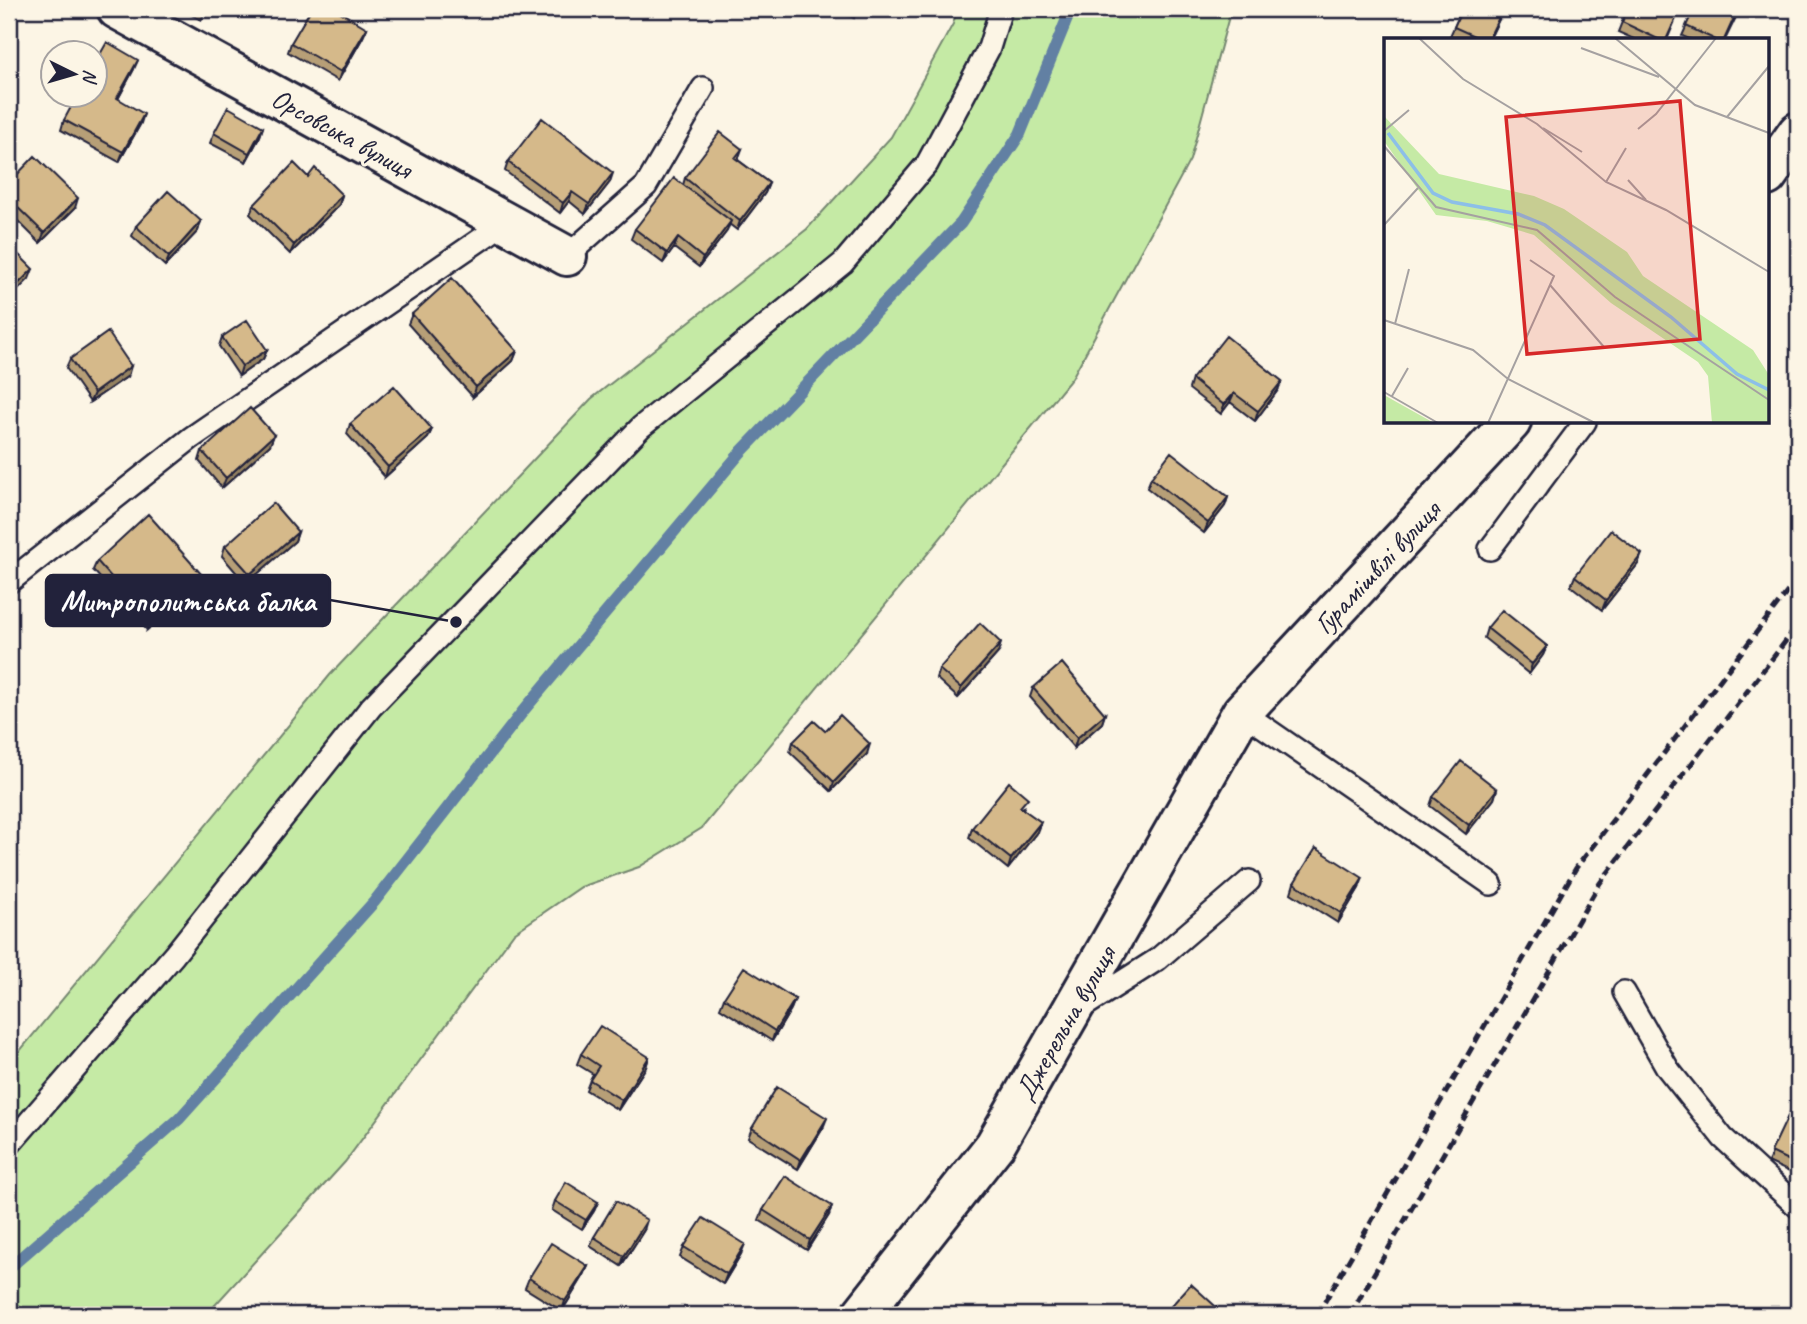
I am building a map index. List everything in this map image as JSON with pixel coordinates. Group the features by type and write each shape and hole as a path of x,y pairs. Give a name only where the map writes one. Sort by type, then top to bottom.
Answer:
{"street":[{"name":"Орсовська вулиця","path":"117,9 567,256"},
{"path":"1769,173 1798,132"},
{"name":"Гурамішвілі вулиця","path":"1242,712 1509,424"},
{"name":"Джерельна вулиця","path":"861,1315 995,1145 1242,712"}],"lane":[{"path":"9,1145 174,955 371,707 641,427 843,263 927,164 989,48 1001,9"},
{"path":"567,256 646,186 703,88"},
{"path":"9,582 191,438 506,222"},
{"path":"1490,549 1584,424"},
{"path":"1242,712 1491,884"},
{"path":"1069,1016 1158,959 1249,881"},
{"path":"1624,992 1668,1069 1716,1129 1798,1207"}],"green space":[{"path":"957,9 1231,9 1190,160 1072,378 702,828 639,867 581,887 514,933 345,1162 206,1315 9,1315 9,1064 330,675 591,399 807,229 891,137 953,24"}],"building":[{"path":"311,9 335,9 367,28 341,72 291,43"},
{"path":"1462,9 1503,9 1489,38 1479,38 1454,27"},
{"path":"1628,9 1679,11 1667,38 1656,38 1622,22"},
{"path":"1694,9 1738,9 1725,38 1712,38 1686,26"},
{"path":"108,43 138,60 117,98 144,114 123,152 64,120 70,108 108,108"},
{"path":"228,107 263,127 249,153 214,133"},
{"path":"542,118 613,173 589,204 572,192 563,203 508,162"},
{"path":"720,132 742,149 735,158 769,183 740,221 685,178"},
{"path":"35,156 78,198 44,233 9,199 9,183"},
{"path":"294,163 308,177 315,168 342,195 294,245 254,205"},
{"path":"674,178 731,221 703,258 678,238 667,253 635,229"},
{"path":"168,191 201,221 169,257 136,226"},
{"path":"9,245 33,269 9,293"},
{"path":"452,278 517,351 476,387 412,314"},
{"path":"247,320 267,350 242,366 222,337"},
{"path":"108,332 131,366 94,393 70,359"},
{"path":"1226,336 1282,381 1258,411 1234,393 1224,405 1192,379"},
{"path":"394,386 432,429 388,467 350,424"},
{"path":"250,408 274,435 226,478 202,451"},
{"path":"1171,452 1228,497 1208,523 1151,478"},
{"path":"273,503 298,532 250,574 225,546"},
{"path":"148,514 202,575 150,621 97,561"},
{"path":"1611,530 1642,554 1606,600 1575,576"},
{"path":"1502,610 1547,646 1532,664 1487,628"},
{"path":"980,623 1001,643 961,688 939,669"},
{"path":"1062,663 1105,714 1077,738 1033,688"},
{"path":"840,715 870,744 834,782 793,742 814,721 825,731"},
{"path":"1461,761 1497,789 1469,825 1433,797"},
{"path":"1009,782 1028,798 1020,807 1041,822 1011,859 972,828"},
{"path":"1316,848 1363,878 1341,913 1294,883"},
{"path":"744,967 795,999 775,1031 724,998"},
{"path":"600,1026 649,1057 622,1100 590,1080 599,1066 581,1054"},
{"path":"777,1087 827,1118 801,1160 752,1128"},
{"path":"1798,1095 1798,1165 1771,1152"},
{"path":"785,1176 832,1206 810,1240 763,1210"},
{"path":"566,1182 598,1202 586,1220 555,1201"},
{"path":"616,1201 647,1220 624,1256 594,1237"},
{"path":"703,1218 745,1244 727,1274 684,1247"},
{"path":"551,1243 588,1266 565,1301 529,1278"},
{"path":"1191,1284 1225,1315 1163,1315"}],"waterway":[{"path":"9,1268 179,1119 374,902 524,710 741,452 961,223 1020,134 1071,9"}],"railway":[{"path":"1317,1315 1576,868 1798,578"},
{"path":"1350,1315 1600,883 1798,625"}],"place":[{"name":"Митрополитська балка","path":"456,622"}]}
